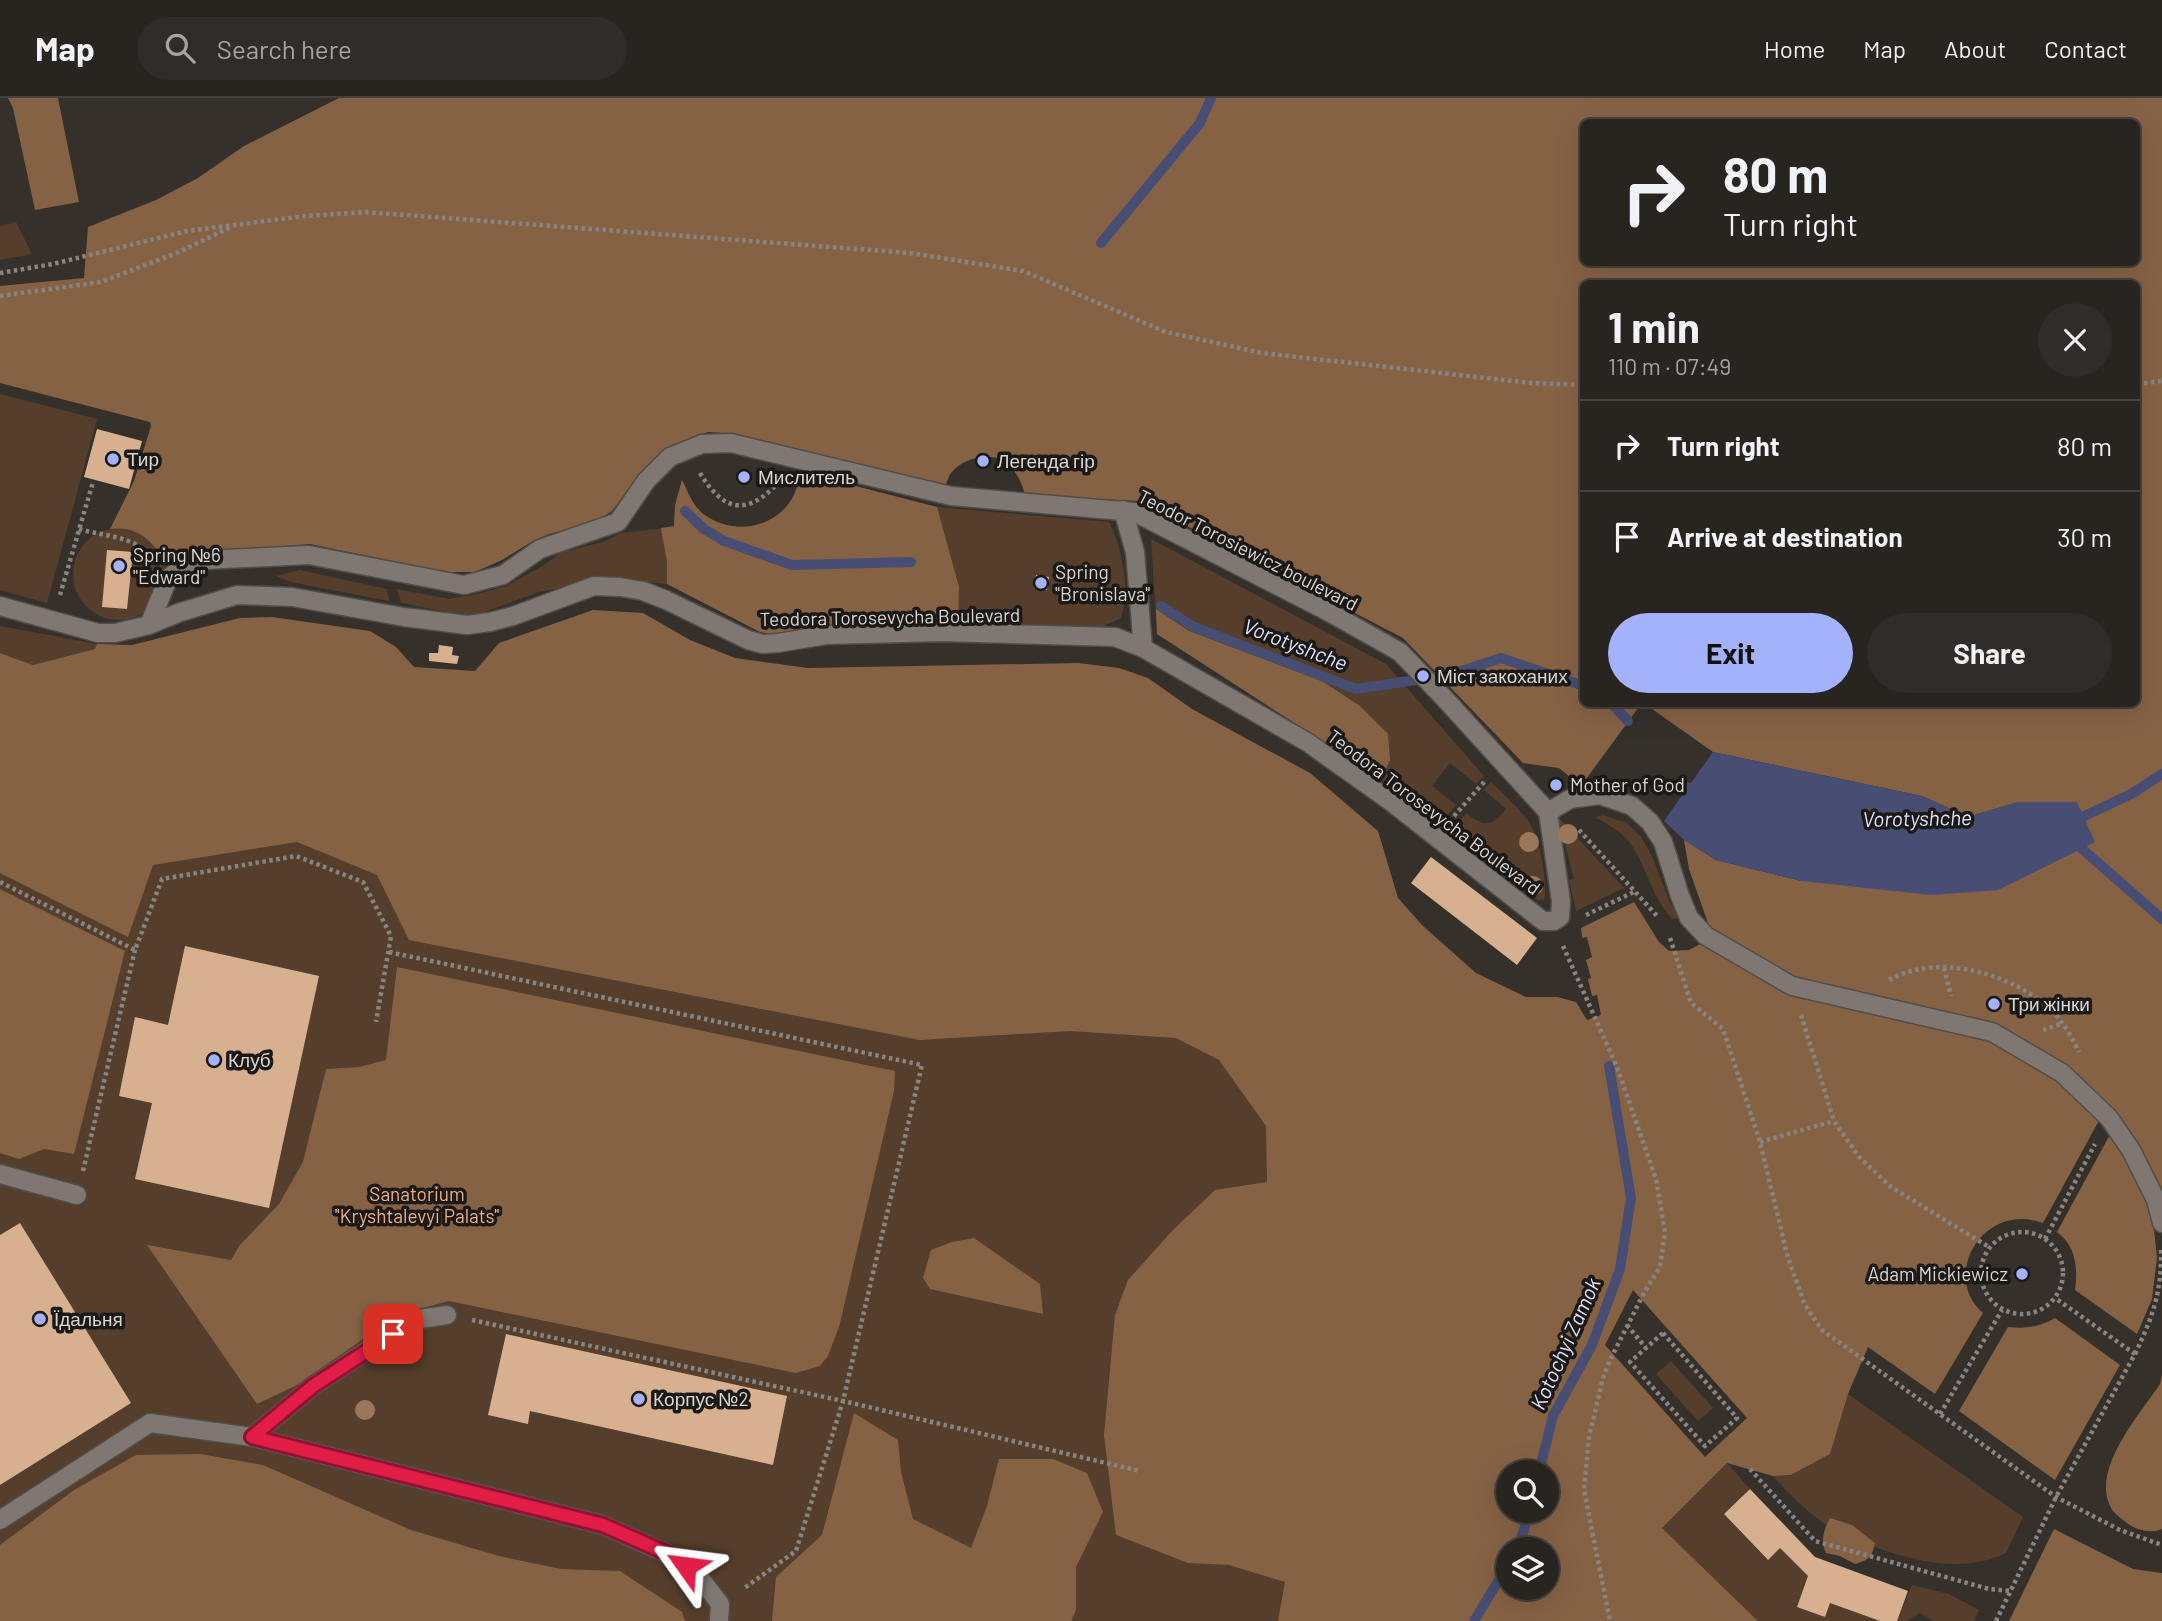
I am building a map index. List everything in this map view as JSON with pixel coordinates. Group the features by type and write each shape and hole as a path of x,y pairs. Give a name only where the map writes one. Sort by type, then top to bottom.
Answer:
{"street":[{"name":"Teodor Torosiewicz boulevard","path":"149,625 168,579 179,569 204,560 309,555 464,585 503,575 540,549 618,522 646,481 670,457 702,444 731,443 951,496 1134,512 1327,611 1400,652 1553,809"},
{"path":"1123,510 1135,552 1143,648"},
{"name":"Teodora Torosevycha Boulevard","path":"0,606 98,633 115,633 149,625 237,595 292,597 399,617 467,625 513,616 594,586 643,591 748,640 763,643 826,635 942,632 1115,636 1143,648 1307,742 1418,822 1552,925 1560,917 1561,910 1553,809"},
{"path":"1553,809 1570,799 1600,795 1632,806 1650,822 1663,842 1689,918 1706,936 1792,986 1992,1032 2063,1073 2109,1118 2131,1150 2156,1200 2162,1223"},
{"path":"0,1174 77,1195"},
{"path":"252,1437 313,1386 413,1321 447,1315"},
{"path":"0,1520 150,1423 252,1437 603,1525 673,1556 699,1577 720,1613"}],"path":[{"path":"0,273 53,264 187,231 305,216 366,212 910,253 1023,271 1166,332 1262,353 1531,383 1580,385"},
{"path":"0,296 101,282 179,252 235,225"},
{"path":"2140,384 2162,381"},
{"path":"686,450 710,491 730,504 743,505 766,496 801,461"},
{"path":"53,621 93,482"},
{"path":"79,529 134,544 147,551"},
{"path":"1461,809 1480,787"},
{"path":"1553,809 1636,891 1659,919"},
{"path":"77,1195 135,950 162,879 296,856 363,882 391,936 376,1022"},
{"path":"0,882 135,950"},
{"path":"1610,1621 1584,1490 1589,1437 1603,1378 1660,1267 1665,1232 1656,1179 1618,1067 1552,925 1636,891"},
{"path":"1706,936 1667,928 1691,1003 1723,1029 1760,1142 1788,1258 1805,1305 1822,1330 2056,1497 2120,1530 2162,1545"},
{"path":"388,952 922,1065 843,1401 796,1551 720,1613"},
{"path":"1899,975 1932,966 1982,972 2022,988 2050,1008 2082,1056"},
{"path":"1792,986 1833,1121 1859,1157 1891,1187 1989,1247"},
{"path":"2045,1239 2109,1118"},
{"path":"1760,1142 1833,1121"},
{"path":"2013,1232 2028,1232 2045,1239 2060,1257 2064,1271 2062,1286 2055,1298 2034,1313 2021,1315 2002,1309 1987,1296 1982,1284 1982,1259 1989,1247 2000,1237 2013,1232"},
{"path":"1996,1621 2056,1497 2135,1354 2157,1307 2161,1281 2161,1245"},
{"path":"2055,1298 2135,1354"},
{"path":"1940,1414 2002,1309"},
{"path":"447,1315 843,1401 1140,1471"},
{"path":"1628,1325 1646,1348"},
{"path":"1662,1333 1737,1418 1705,1446 1630,1362 1646,1348 1662,1333"},
{"path":"1750,1469 1815,1541 1989,1589 2011,1591"}],"green space":[{"path":"8,98 58,98 79,202 35,210 13,108"},
{"path":"339,98 2162,98 2162,1204 2114,1116 1992,1027 1792,981 1707,933 1708,923 1689,869 1684,840 1716,860 1802,881 2018,802 1968,817 1922,796 1713,752 1649,707 2140,707 2140,280 1580,280 1580,707 1639,707 1581,786 1559,768 1523,763 1403,638 1139,501 1025,495 1013,469 1005,461 994,457 981,457 962,463 952,472 945,486 737,434 708,432 665,448 641,472 612,511 593,523 549,534 475,572 446,572 310,544 194,554 164,566 151,542 137,532 110,529 134,481 150,422 0,383 0,286 84,278 88,227 156,200 198,178 244,146"},
{"path":"16,222 32,254 0,260 0,226"},
{"path":"0,394 97,419 47,603 0,590"},
{"path":"801,472 937,507 1109,522 1124,569 1125,595 1121,618 1100,628 810,628 771,634 760,632 667,584 593,577 570,586 539,592 479,614 458,614 401,603 397,589 449,599 482,593 506,586 562,552 603,542 621,533 674,527 675,505 682,480 696,506 712,519 734,526 757,525 768,521 786,507 794,495"},
{"path":"801,472 937,507 959,587 958,625 810,628 771,634 760,632 667,584 667,562 661,528 674,526 675,505 682,480 702,513 723,524 746,526 768,521 786,507 794,495"},
{"path":"119,528 136,532 151,542 161,557 165,574 161,591 151,606 136,616 119,620 102,616 87,606 77,591 73,574 77,557 87,542 102,532"},
{"path":"1151,539 1386,664 1484,776 1476,784 1450,763 1432,786 1456,805 1439,824 1373,773 1157,634"},
{"path":"300,570 387,589 389,601 291,582 276,576"},
{"path":"1156,609 1189,631 1322,681 1360,706 1388,734 1390,760 1381,779 1157,634"},
{"path":"593,610 643,613 690,640 735,658 808,668 1078,663 1119,668 1148,678 1192,709 1310,773 1378,831 1398,898 1423,926 1476,973 1526,997 1557,997 1576,1002 1587,1020 1601,1015 1597,995 1592,996 1588,979 1591,978 1586,960 1592,957 1587,937 1582,938 1581,928 1634,902 1659,942 1669,951 1689,950 1706,941 1792,990 1992,1036 2062,1077 2102,1115 2043,1223 2021,1219 2002,1223 1986,1232 1974,1246 1967,1262 1966,1280 1971,1298 1983,1313 1935,1394 1868,1347 1848,1394 1830,1454 1791,1475 1773,1476 1727,1463 1662,1528 1758,1621 1278,1621 1285,1582 1229,1565 1188,1563 1116,1535 1104,1435 1115,1315 1128,1280 1172,1231 1215,1190 1267,1182 1266,1126 1219,1060 1176,1038 1070,1031 920,1040 409,940 377,875 297,842 153,865 128,937 0,873 0,653 33,665 95,649 97,644 132,645 240,618 272,617 370,631 396,647 414,667 475,671 499,643","holes":["1633,1290 1747,1418 1705,1457 1605,1345"]},
{"path":"0,626 97,644 96,649 33,665 0,653"},
{"name":"Sanatorium \"Kryshtalevyi Palats\"","path":"0,747 59,789 1284,852 1437,1621 0,1621"},
{"path":"1491,782 1523,814 1531,826 1542,858 1544,900 1538,900 1450,832 1466,813 1478,821 1488,823 1506,809 1484,790"},
{"path":"1555,814 1624,888 1576,911 1569,880 1574,879 1565,843 1561,844"},
{"path":"1603,815 1627,823 1641,837 1652,856 1670,903 1683,918 1673,919 1665,910 1630,843 1595,817"},
{"path":"0,889 125,951 74,1154 44,1149 19,1159 0,1153"},
{"path":"397,967 895,1071 894,1091 839,1327 828,1356 820,1366 796,1373 449,1301 411,1311 382,1326 297,1385 257,1404 147,1245 231,1260 240,1245 279,1204 303,1162 326,1069 359,1067 386,1060"},
{"path":"2113,1129 2151,1201 2157,1258 2152,1299 2137,1334 2075,1290 2076,1274 2072,1251 2057,1232"},
{"path":"974,1238 1040,1284 1043,1314 930,1289 923,1278 931,1250"},
{"path":"2055,1318 2120,1365 2055,1480 1959,1411 2008,1327 2033,1327"},
{"path":"1671,1361 1713,1408 1698,1421 1656,1374"},
{"path":"2162,1375 2162,1529 2148,1531 2131,1525 2112,1510 2106,1493 2107,1477 2120,1443 2160,1384"},
{"path":"1848,1394 2023,1517 2006,1553 1988,1560 1952,1564 1898,1555 1837,1532 1809,1512 1787,1491 1773,1476 1791,1475 1830,1454"},
{"path":"854,1413 898,1440 901,1472 913,1519 971,1548 987,1506 999,1459 1053,1459 1087,1473 1103,1512 1076,1567 1076,1610 1071,1621 772,1621 776,1577 822,1535"},
{"path":"200,1454 263,1465 411,1530 499,1556 561,1569 620,1571 682,1612 685,1621 0,1621 0,1545 74,1490 136,1455"},
{"path":"1727,1463 1750,1489 1724,1514 1767,1560 1780,1548 1830,1603 1880,1621 1758,1621 1662,1528"},
{"path":"1830,1518 1852,1525 1875,1543 1869,1557 1855,1564 1840,1556 1826,1553 1824,1535"},
{"path":"2054,1529 2133,1569 2162,1573 2162,1621 2009,1621"},
{"path":"1912,1585 1949,1594 1979,1610 1974,1621 1933,1621 1920,1613 1907,1621 1897,1621"}],"water":[{"path":"1713,752 1922,796 1968,817 2018,802 2077,802 2095,842 1998,890 1931,895 1802,881 1716,860 1684,840 1664,821 1687,788 1687,782 1691,783"}],"building":[{"name":"Тир","path":"97,429 142,441 129,489 84,477"},
{"name":"Spring №6 \"Edward\"","path":"107,550 133,552 127,609 102,607"},
{"name":"Spring \"Bronislava\"","path":"1036,575 1049,577 1047,590 1034,588"},
{"path":"439,645 453,647 452,655 459,656 457,664 429,661 429,653 438,653"},
{"path":"1431,857 1537,938 1517,965 1411,883"},
{"name":"Клуб","path":"185,946 319,976 269,1208 135,1179 152,1103 119,1096 135,1017 168,1025"},
{"name":"Їдальня","path":"20,1223 131,1403 0,1485 0,1235"},
{"name":"Корпус №2","path":"506,1334 787,1396 773,1465 530,1411 528,1424 488,1415"},
{"path":"1750,1489 1815,1557 1908,1591 1897,1621 1880,1621 1830,1603 1825,1617 1797,1607 1808,1576 1780,1548 1768,1560 1724,1514"}],"waterway":[{"path":"1101,243 1200,123 1211,98"},
{"name":"Vorotyshche","path":"685,511 704,529 724,541 792,565 911,562"},
{"name":"Vorotyshche","path":"1161,606 1194,627 1356,689 1449,675 1501,658 1580,685"},
{"name":"Vorotyshche","path":"1615,707 1628,721"},
{"path":"2072,822 2133,793 2162,774"},
{"name":"Vorotyshche","path":"2072,840 2162,919"},
{"name":"Kotochyi Zamok","path":"1542,1460 1553,1416 1592,1345 1620,1269 1631,1198 1609,1066"},
{"name":"Kotochyi Zamok","path":"1522,1537 1526,1523"},
{"name":"Kotochyi Zamok","path":"1474,1621 1496,1585"}],"place":[{"name":"Тир","path":"113,459"},
{"name":"Легенда гір","path":"983,461"},
{"name":"Мислитель","path":"744,477"},
{"name":"Spring №6 \"Edward\"","path":"119,566"},
{"name":"Spring \"Bronislava\"","path":"1041,583"},
{"name":"Міст закоханих","path":"1423,676"},
{"name":"Mother of God","path":"1556,785"},
{"name":"Три жінки","path":"1994,1004"},
{"name":"Клуб","path":"214,1060"},
{"name":"Adam Mickiewicz","path":"2022,1274"},
{"name":"Їдальня","path":"40,1319"},
{"name":"Корпус №2","path":"639,1399"}],"route":[{"path":"393,1334 313,1386 252,1437 603,1525 673,1556 686,1566"}]}
